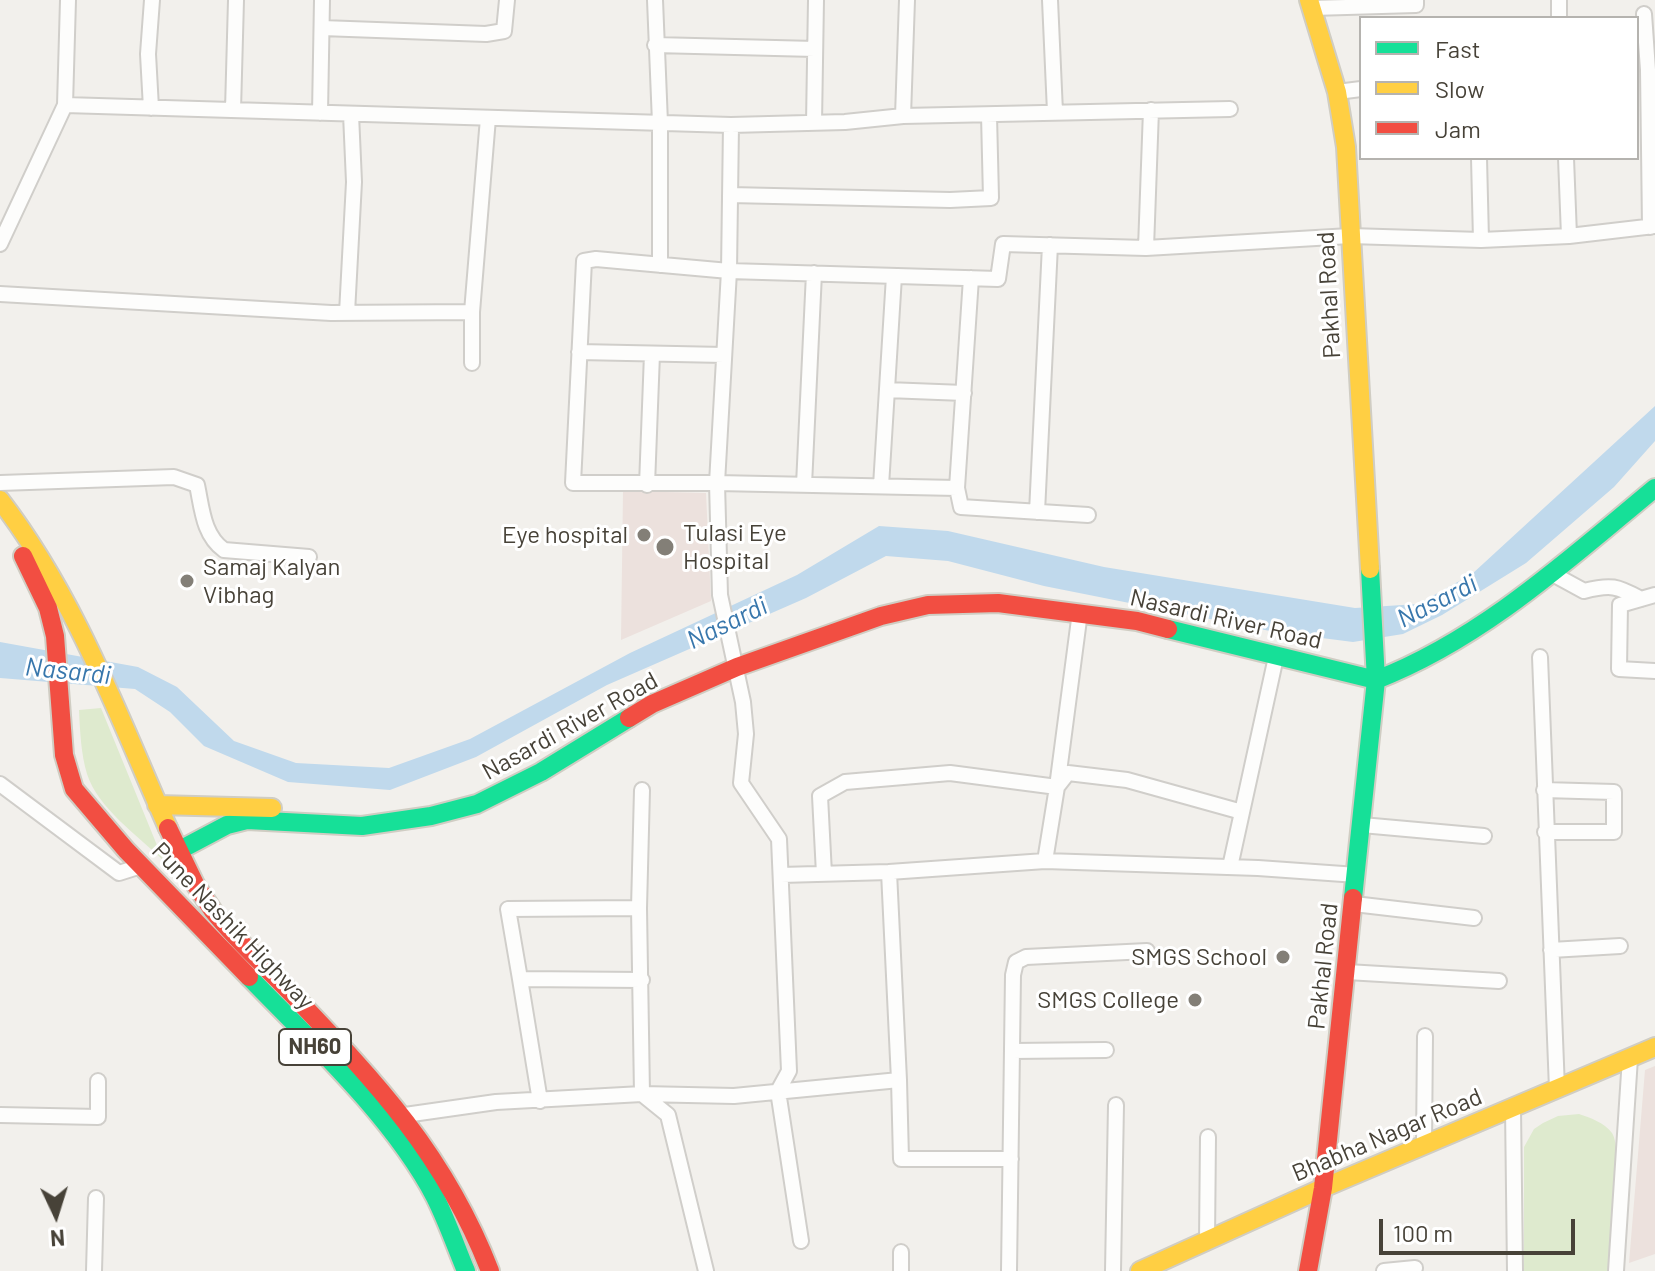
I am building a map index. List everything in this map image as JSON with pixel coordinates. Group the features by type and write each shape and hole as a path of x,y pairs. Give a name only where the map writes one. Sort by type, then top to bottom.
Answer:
{"main road":[{"name":"Pakhal Road","path":"1308,1271 1323,1188 1376,672 1346,147 1337,92 1311,4"},
{"path":"1376,672 1399,671 1480,626 1655,488"},
{"name":"NH60","path":"0,500 44,558 75,614 157,805 203,897 227,928 348,1052 403,1114 456,1193 490,1271"},
{"name":"Pune Nashik Highway","path":"0,525 28,563 48,608 55,636 64,755 74,789 141,866 348,1080 406,1151 435,1197 466,1271"},
{"name":"Nasardi River Road","path":"178,851 227,825 247,820 362,826 458,811 496,797 734,659 928,605 998,603 1080,612 1137,621 1276,657 1376,672"},
{"path":"157,805 246,806 359,813 391,822"},
{"name":"Bhabha Nagar Road","path":"1140,1271 1323,1188 1655,1047"}],"street":[{"path":"0,244 65,105 68,0"},
{"path":"151,108 148,54 152,0"},
{"path":"233,110 236,0"},
{"path":"320,113 322,0"},
{"path":"322,28 486,34 504,31 507,0"},
{"path":"655,0 660,123 660,265"},
{"path":"814,123 816,0"},
{"path":"903,116 907,0"},
{"path":"1050,0 1055,112"},
{"path":"1311,4 1416,5 1416,0"},
{"path":"957,488 573,483 584,261 596,259 729,271 998,279 1003,244 1146,248 1350,236 1481,240 1569,236 1653,226 1644,14"},
{"path":"655,45 815,49"},
{"path":"1337,92 1359,89"},
{"path":"65,105 731,125 903,116 1230,109"},
{"path":"1146,248 1151,110"},
{"path":"347,313 354,182 351,114"},
{"path":"730,195 950,200 991,198 989,115"},
{"path":"472,363 472,312 488,118"},
{"path":"731,125 729,271 717,483 720,595 746,734 741,783 779,839 789,1071 778,1091 801,1241"},
{"path":"1479,160 1481,240"},
{"path":"1566,160 1569,236"},
{"path":"1037,512 1050,245"},
{"path":"804,485 814,273"},
{"path":"881,486 894,276"},
{"path":"971,278 957,488 961,507 1088,515"},
{"path":"0,294 347,313 472,312"},
{"path":"579,352 724,355"},
{"path":"647,485 652,354"},
{"path":"887,390 964,393"},
{"path":"0,483 174,477 197,485 213,542 224,550 309,557"},
{"path":"1551,573 1584,591 1608,585 1648,597"},
{"path":"1648,597 1620,605 1619,669 1655,671"},
{"path":"1045,861 1080,612"},
{"path":"1230,867 1276,657"},
{"path":"1540,657 1557,1089"},
{"path":"824,874 820,796 845,782 950,773 1057,787"},
{"path":"1057,787 1068,773 1127,780 1242,812"},
{"path":"0,784 119,873 141,866"},
{"path":"642,790 639,908 642,1094"},
{"path":"1544,790 1614,792 1614,832 1545,832"},
{"path":"1362,825 1484,836"},
{"path":"781,875 889,872 1045,861 1357,875"},
{"path":"889,872 901,1159 1011,1159"},
{"path":"1354,904 1474,918"},
{"path":"540,1101 508,909 639,908"},
{"path":"1551,950 1620,946"},
{"path":"1009,1271 1016,962 1026,957 1147,951"},
{"path":"1347,972 1499,981"},
{"path":"520,979 642,980"},
{"path":"1424,1145 1425,1036"},
{"path":"1012,1051 1106,1050"},
{"path":"1616,1271 1630,1058"},
{"path":"383,1123 403,1114 496,1102 642,1094 734,1096 899,1080"},
{"path":"0,1115 98,1117 98,1081"},
{"path":"642,1094 668,1115 706,1271"},
{"path":"1113,1271 1116,1105"},
{"path":"1513,1108 1515,1271"},
{"path":"1207,1240 1208,1137"},
{"path":"94,1271 96,1198"},
{"path":"901,1252 901,1271"},
{"path":"1384,1271 1415,1268"}],"shaded area":[{"name":"Tulasi Eye Hospital","path":"623,491 706,493 711,601 621,640"},
{"path":"1655,1066 1655,1254 1629,1263 1645,1070"}],"green space":[{"path":"101,708 163,860 109,810 87,774 79,710"},
{"path":"1579,1114 1605,1126 1612,1133 1615,1143 1617,1178 1609,1271 1524,1271 1524,1147 1534,1129 1543,1123 1558,1116"}],"water":[{"name":"Nasardi","path":"1655,406 1655,441 1614,487 1526,563 1442,615 1403,634 1353,642 1275,632 1044,586 948,561 886,556 806,598 607,685 476,757 390,790 288,782 204,746 170,712 135,689 0,678 0,642 138,667 177,687 234,741 296,763 389,768 470,739 630,653 797,575 879,526 948,531 1104,567 1355,608 1418,604 1472,574"}],"traffic: fast":[{"path":"1168,629 1376,680 1415,663 1488,620 1557,569 1655,488"},
{"path":"1353,898 1376,680 1370,569"},
{"path":"178,851 227,825 247,820 362,826 431,816 477,804 541,772 629,718"},
{"path":"249,977 350,1081 397,1138 435,1197 466,1271"}],"traffic: slow":[{"path":"1309,0 1337,92 1346,147 1370,569"},
{"path":"0,500 27,538 73,617 168,828"},
{"path":"157,805 272,808"},
{"path":"1140,1271 1323,1188 1655,1047"}],"traffic: jam":[{"path":"23,556 48,608 55,636 64,755 74,789 126,850 249,977"},
{"path":"629,718 652,704 737,667 881,616 928,605 998,603 1137,621 1168,629"},
{"path":"168,828 195,884 213,911 353,1059 406,1122 452,1191 490,1271"},
{"path":"1308,1271 1323,1188 1353,898"}],"place":[{"name":"Eye hospital","path":"644,535"},
{"name":"Tulasi Eye Hospital","path":"665,547"},
{"name":"Samaj Kalyan Vibhag","path":"187,581"},
{"name":"SMGS School","path":"1283,957"},
{"name":"SMGS College","path":"1195,1000"}]}
